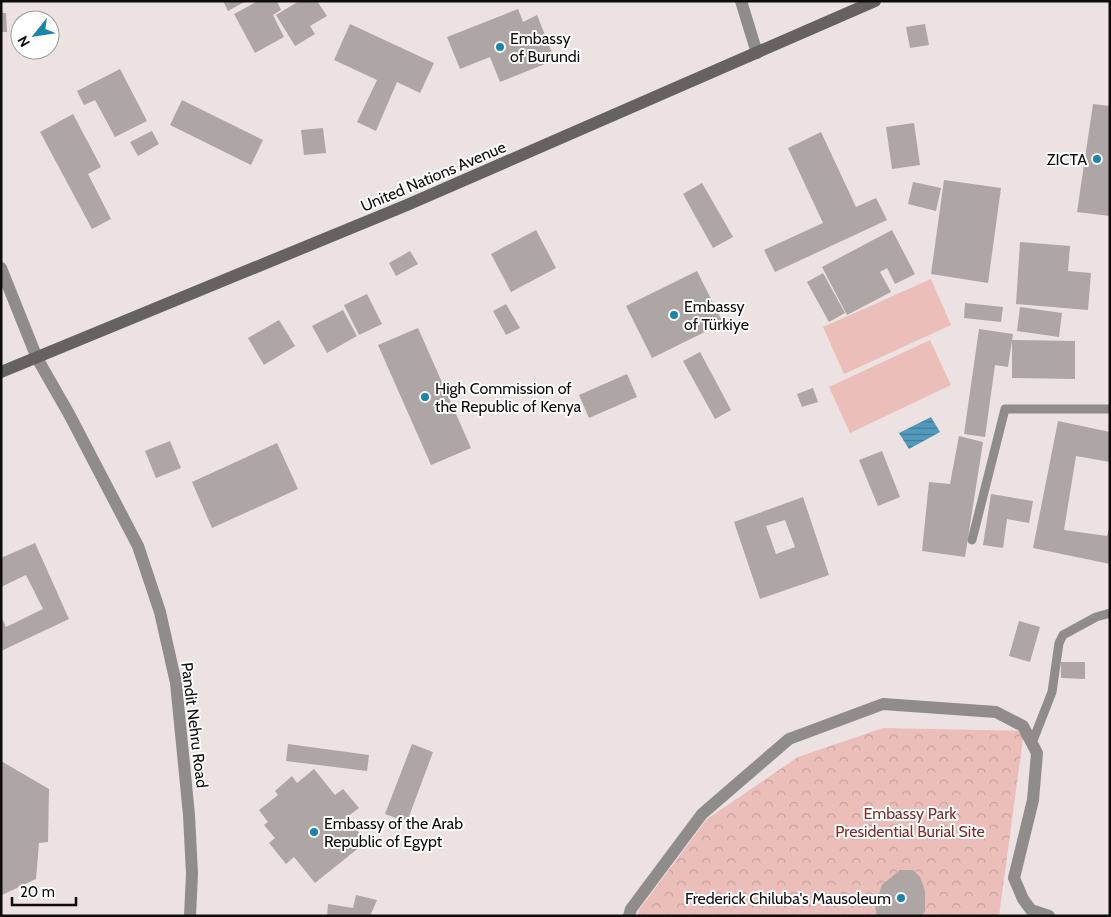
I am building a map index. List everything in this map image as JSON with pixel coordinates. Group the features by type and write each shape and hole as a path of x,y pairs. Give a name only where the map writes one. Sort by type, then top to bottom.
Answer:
{"main road":[{"name":"United Nations Avenue","path":"1,372 407,205 875,1"}],"street":[{"path":"741,1 757,54"},
{"name":"Pandit Nehru Road","path":"1,268 37,358 138,546 160,612 177,693 189,816 192,874 190,916"},
{"path":"629,916 631,909 702,814 788,739 883,704 996,712 1023,726 1038,753 1033,800 1014,878 1023,899 1031,910 1049,916"}],"lane":[{"path":"972,540 1005,409 1110,409"},
{"path":"1032,743 1052,692 1059,643 1063,635 1110,613"}],"green space":[{"path":"931,279 951,325 844,374 823,327"},
{"path":"930,340 951,385 850,433 829,387"},
{"name":"Embassy Park Presidential Burial Site","path":"883,728 1024,731 999,916 637,916 639,910 707,819 798,757"}],"water":[{"path":"931,417 940,432 909,449 899,433"}],"building":[{"path":"223,1 246,1 228,11"},
{"path":"258,1 277,1 281,10 273,15 284,37 255,53 234,14"},
{"path":"299,1 317,1 327,16 310,26 315,34 295,46 276,15"},
{"name":"Embassy of Burundi","path":"518,9 523,22 537,15 555,60 500,82 490,57 460,69 447,37"},
{"path":"1,13 6,13 7,32 1,32"},
{"path":"350,24 434,63 420,93 397,82 376,131 357,122 377,80 334,60"},
{"path":"925,24 929,45 910,48 906,27"},
{"path":"120,69 147,121 115,137 95,100 84,105 77,91"},
{"path":"182,100 263,140 251,165 170,125"},
{"name":"ZICTA","path":"1093,104 1110,106 1110,216 1077,212"},
{"path":"73,114 101,167 88,174 111,219 92,229 40,132"},
{"path":"914,123 920,165 892,169 886,127"},
{"path":"323,128 326,153 304,155 301,130"},
{"path":"152,131 159,144 138,156 130,142"},
{"path":"821,132 856,207 876,198 887,220 775,272 764,250 823,223 788,148"},
{"path":"944,180 1001,188 988,283 931,274"},
{"path":"913,182 941,188 936,211 908,204"},
{"path":"702,183 733,237 713,248 683,194"},
{"path":"536,230 556,268 511,292 491,254"},
{"path":"892,230 915,274 895,284 887,268 880,272 891,292 847,315 822,267"},
{"path":"1020,242 1070,246 1068,271 1091,273 1088,310 1016,304"},
{"path":"410,251 418,264 396,276 389,263"},
{"name":"Embassy of Türkiye","path":"697,271 723,323 652,358 626,306"},
{"path":"823,273 845,313 829,322 807,282"},
{"path":"367,294 382,324 359,335 344,305"},
{"path":"965,303 1003,307 1001,322 964,318"},
{"path":"506,304 520,328 506,335 493,311"},
{"path":"1020,307 1062,313 1059,337 1017,331"},
{"path":"343,310 357,336 327,353 312,326"},
{"path":"279,320 295,346 264,365 248,338"},
{"name":"High Commission of the Republic of Kenya","path":"418,328 471,448 431,465 378,345"},
{"path":"979,329 1013,334 1008,367 995,365 985,437 964,434"},
{"path":"1012,340 1075,341 1075,379 1012,378"},
{"path":"700,352 731,410 715,419 683,361"},
{"path":"627,374 637,397 589,418 579,395"},
{"path":"813,388 818,402 802,407 797,394"},
{"path":"1058,421 1110,432 1110,462 1076,456 1064,530 1107,536 1110,525 1110,564 1033,548"},
{"path":"959,436 983,442 965,557 922,551 929,482 950,484"},
{"path":"170,441 181,468 156,478 145,451"},
{"path":"277,443 298,489 212,528 192,482"},
{"path":"882,451 900,497 878,506 859,460"},
{"path":"991,494 1033,501 1029,523 1007,519 1003,548 983,545"},
{"path":"803,497 829,575 760,599 734,522","holes":["785,520 795,547 776,554 766,526"]},
{"path":"35,543 69,619 1,651 1,616 6,627 43,609 26,575 1,587 1,558"},
{"path":"1019,621 1040,627 1030,662 1009,656"},
{"path":"1061,662 1085,662 1085,679 1061,678"},
{"path":"288,744 369,755 367,771 286,761"},
{"path":"412,744 433,752 407,822 385,814"},
{"path":"1,761 49,789 48,842 39,843 36,879 2,895"},
{"name":"Embassy of the Arab Republic of Egypt","path":"314,769 335,795 343,789 359,808 347,817 366,842 315,883 294,857 286,864 269,843 275,838 264,825 268,822 259,810 278,795 275,791 292,776 297,783"},
{"name":"Frederick Chiluba's Mausoleum","path":"900,870 913,870 920,877 925,891 925,911 922,916 877,916 875,906 882,885"},
{"path":"356,895 377,900 370,916 327,916 328,904 353,908"}],"place":[{"name":"Embassy of Burundi","path":"500,47"},
{"name":"ZICTA","path":"1097,159"},
{"name":"Embassy of Türkiye","path":"674,315"},
{"name":"High Commission of the Republic of Kenya","path":"425,397"},
{"name":"Embassy of the Arab Republic of Egypt","path":"314,832"},
{"name":"Frederick Chiluba's Mausoleum","path":"901,898"}]}
